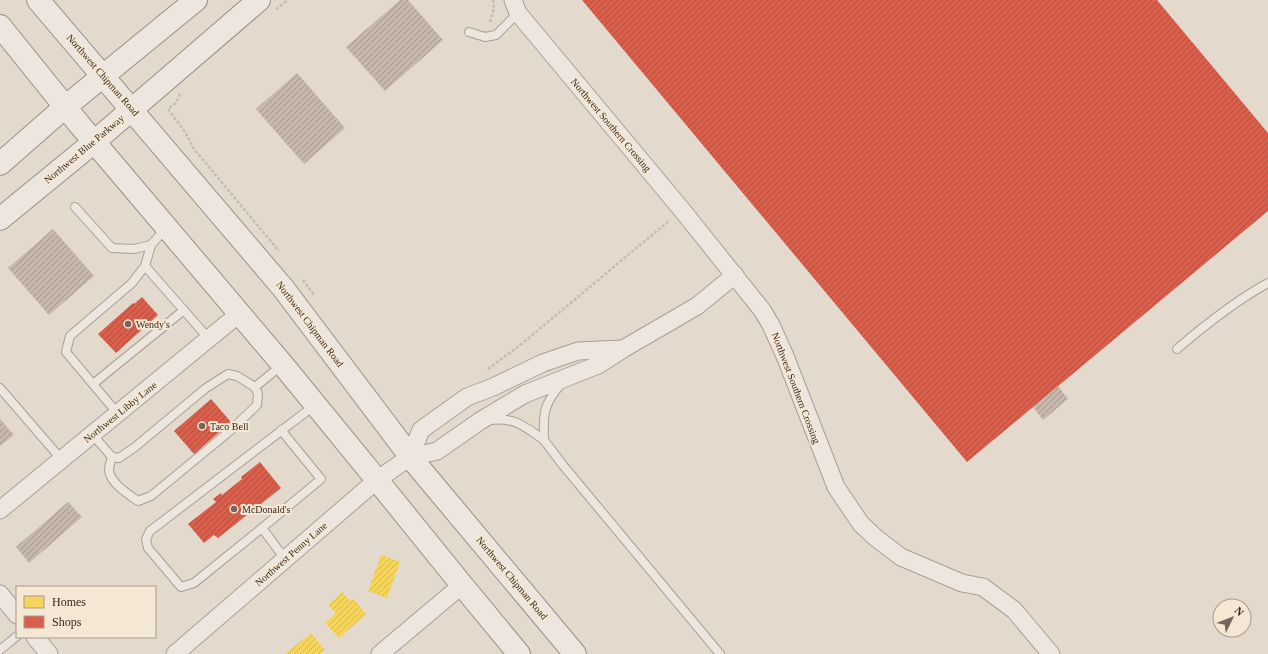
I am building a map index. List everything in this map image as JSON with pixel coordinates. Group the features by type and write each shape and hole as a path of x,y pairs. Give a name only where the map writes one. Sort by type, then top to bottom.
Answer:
{"main road":[{"name":"Northwest Chipman Road","path":"38,0 284,288 410,457 575,654"},
{"path":"0,164 102,76 196,0"},
{"name":"Northwest Blue Parkway","path":"0,220 132,109 267,5"},
{"path":"0,26 94,142 240,313 462,586 520,654"}],"street":[{"name":"Northwest Southern Crossing","path":"515,7 736,275 771,324 801,395 818,444 836,487 861,524 876,538 901,557 962,583 983,587 1014,610 1051,654"},
{"path":"410,457 437,450 480,421 525,394 598,364 696,306 736,275"},
{"name":"Northwest Libby Lane","path":"0,510 240,313"},
{"path":"410,457 421,430 467,398 543,363 578,351 623,349"},
{"name":"Northwest Penny Lane","path":"175,654 377,480 410,457"},
{"path":"380,654 462,586"},
{"path":"0,594 16,614"},
{"path":"36,638 49,654"}],"lane":[{"path":"469,32 485,37 496,34 515,7"},
{"path":"76,207 112,248 134,249 151,245"},
{"path":"118,414 66,352 70,336 132,283 145,266 151,245 167,227"},
{"path":"145,266 208,339"},
{"path":"1177,349 1199,330 1252,292 1268,283"},
{"path":"93,384 184,310"},
{"path":"255,387 283,365"},
{"path":"92,434 112,457 119,458 130,451 206,388 228,374 237,376 255,387 258,394 257,405 230,431 151,496 138,501 124,492 113,479 109,470 112,457"},
{"path":"544,440 544,414 547,403 552,394 567,378"},
{"path":"0,388 62,460"},
{"path":"281,430 321,479 194,583 181,587 148,548 146,539 150,531 281,430 315,404"},
{"path":"480,421 510,420 520,424 544,440 566,470 720,654"},
{"path":"262,528 286,559"},
{"path":"0,650 16,637"}],"path":[{"path":"267,5 288,0"},
{"path":"487,36 494,8 493,0"},
{"path":"182,89 176,102 168,109 185,132 194,149 280,252"},
{"path":"485,372 519,346 682,210"},
{"path":"300,276 314,295"}],"building: Homes":[{"path":"381,555 400,562 387,598 368,591"},
{"path":"342,592 350,601 353,598 366,614 339,638 325,623 336,613 328,605"},
{"path":"311,633 325,650 320,654 285,654"}],"building: Shops":[{"path":"582,0 1157,0 1268,133 1268,211 967,462"},
{"name":"Wendy's","path":"142,297 158,315 116,353 98,334 133,303 134,304"},
{"name":"Taco Bell","path":"211,399 231,422 194,454 174,431"},
{"path":"260,462 281,488 218,538 214,535 204,543 188,524 216,502 213,499 221,493 222,495"}],"building: Other":[{"path":"400,0 408,0 443,40 385,91 346,47"},
{"path":"297,73 345,128 304,164 256,109"},
{"path":"53,229 94,276 49,315 8,268"},
{"path":"1058,386 1068,399 1043,420 1033,407"},
{"path":"0,419 14,435 0,446"},
{"path":"68,502 82,517 29,563 16,547"}],"place":[{"name":"Wendy's","path":"128,324"},
{"name":"Taco Bell","path":"202,426"},
{"name":"McDonald's","path":"234,509"}]}
